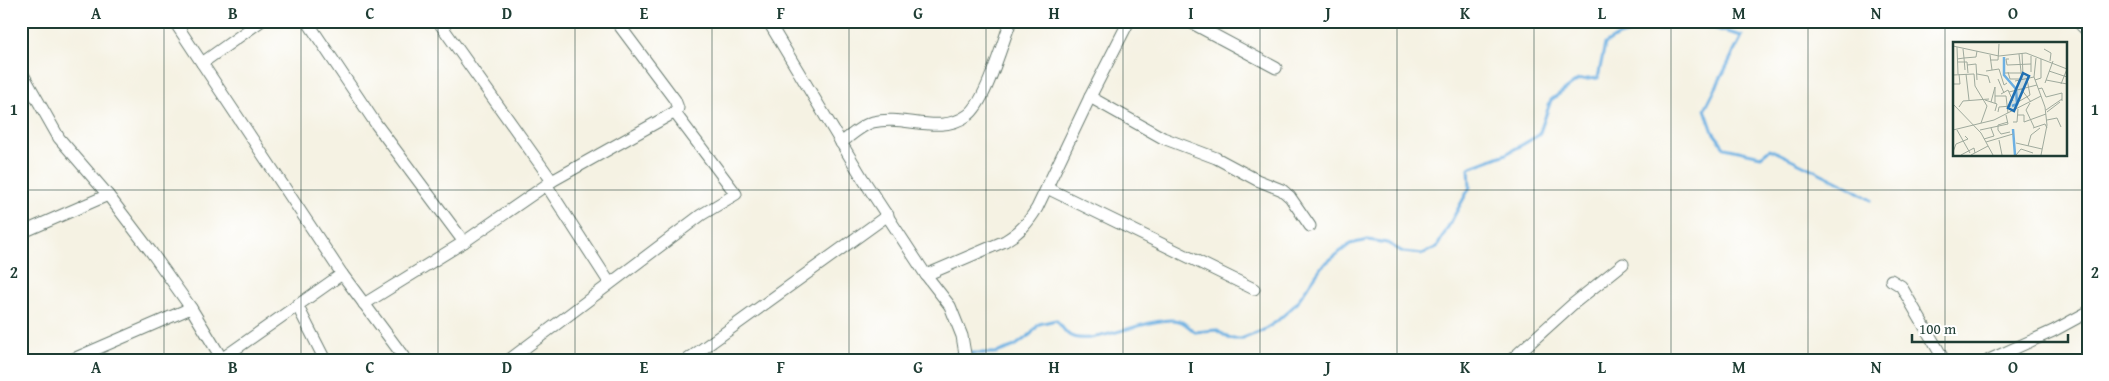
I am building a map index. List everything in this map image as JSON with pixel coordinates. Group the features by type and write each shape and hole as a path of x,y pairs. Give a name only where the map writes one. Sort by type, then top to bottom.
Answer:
{"street":[{"path":"174,21 342,274 406,360"},
{"path":"202,62 261,21"},
{"path":"307,21 376,124 464,242"},
{"path":"438,21 550,184 610,282"},
{"path":"364,304 464,242 550,184 675,113 678,108 674,100 616,21"},
{"path":"768,21 841,143 926,275 953,311 962,336 966,360"},
{"path":"841,143 870,123 878,121 887,120 934,125 948,123 968,115 979,102 1011,21"},
{"path":"926,275 1017,234 1029,222 1129,21"},
{"path":"1188,21 1276,68"},
{"path":"2077,21 2088,32"},
{"path":"21,71 59,138 108,195 191,308 221,359 342,274"},
{"path":"1090,97 1163,138 1216,158 1257,180 1282,190 1290,197 1310,226"},
{"path":"509,360 701,215 736,194 675,113"},
{"path":"1047,188 1254,289"},
{"path":"21,233 108,195"},
{"path":"687,360 888,215"},
{"path":"1511,360 1573,304 1624,264"},
{"path":"1890,280 1901,286 1944,360"},
{"path":"297,305 325,360"},
{"path":"71,360 191,308"},
{"path":"1989,360 2088,312"}],"waterway":[{"path":"968,353 996,353 1015,346 1031,334 1039,324 1056,320 1065,332 1078,338 1091,338 1168,320 1179,321 1195,332 1216,330 1230,339 1241,339 1262,331 1276,322 1295,305 1322,266 1350,244 1368,240 1387,243 1403,252 1422,254 1437,247 1470,187 1469,168 1506,154 1539,135 1551,100 1578,80 1598,78 1605,44 1616,37 1642,29 1660,29 1675,23 1694,23 1742,36 1705,109 1713,132 1725,148 1761,156 1770,149 1849,187 1871,200"},
{"path":"938,360 946,356 962,353"}]}
